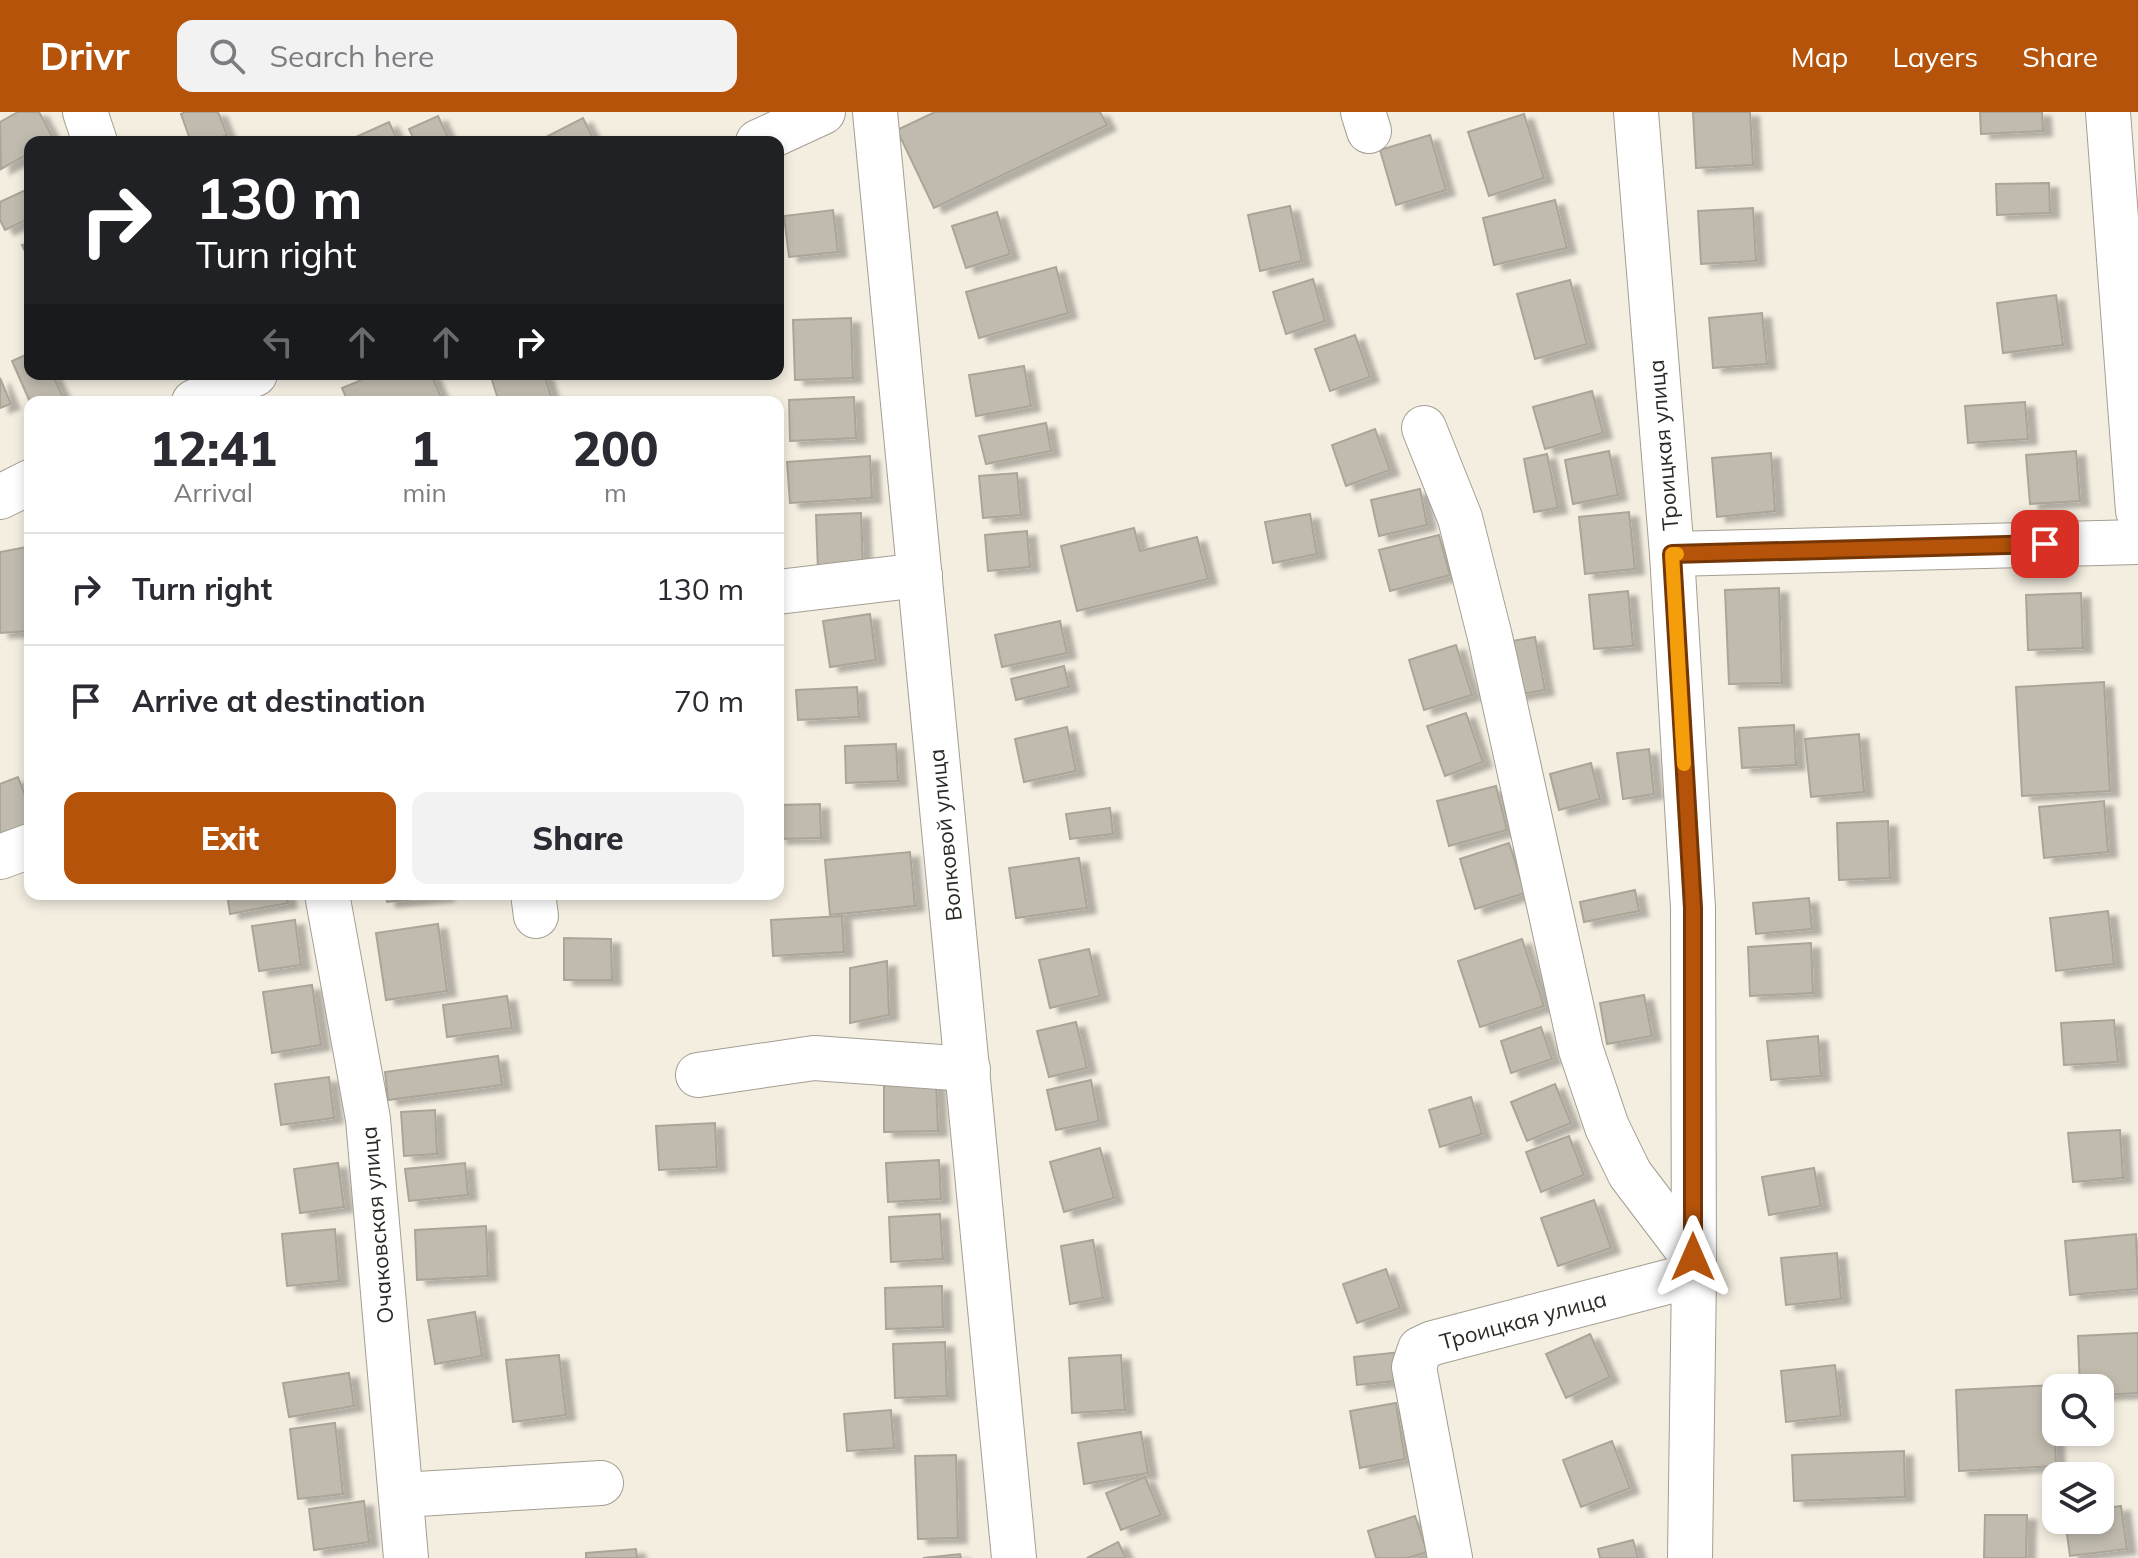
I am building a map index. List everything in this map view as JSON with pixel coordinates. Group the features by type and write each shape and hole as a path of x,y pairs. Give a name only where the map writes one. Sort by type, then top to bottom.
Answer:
{"street":[{"path":"85,112 93,136"},
{"path":"771,136 823,112"},
{"name":"Волковой улица","path":"875,112 1014,1558"},
{"name":"Троицкая улица","path":"1636,112 1672,554 1693,908 1694,1266 1690,1558"},
{"path":"2108,112 2138,511"},
{"path":"206,396 242,380"},
{"path":"1424,428 1464,532 1581,1050 1607,1127 1630,1174 1694,1266"},
{"path":"0,497 24,485"},
{"path":"1672,554 2138,542"},
{"path":"784,591 920,575"},
{"path":"0,857 24,848"},
{"name":"Очаковская улица","path":"328,900 368,1119 406,1558"},
{"path":"698,1075 814,1058 968,1069"},
{"name":"Троицкая улица","path":"1450,1558 1414,1367 1420,1349 1694,1266"},
{"path":"401,1495 601,1483"}],"building":[{"path":"18,112 39,112 52,136 24,136 24,156 1,169 0,122"},
{"path":"218,112 227,135 189,136 181,114"},
{"path":"935,112 1100,112 1107,125 934,208 897,130"},
{"path":"1693,112 1750,112 1753,165 1696,168"},
{"path":"1980,112 2042,112 2043,131 1981,134"},
{"path":"1524,114 1544,178 1489,196 1468,132"},
{"path":"438,116 447,136 412,136 409,129"},
{"path":"583,118 592,136 548,136"},
{"path":"389,122 395,136 358,136"},
{"path":"1430,135 1446,190 1396,205 1380,150"},
{"path":"2049,183 2050,213 1997,215 1996,184"},
{"path":"24,191 24,221 5,230 0,220 0,202"},
{"path":"1555,200 1567,248 1494,265 1483,218"},
{"path":"1290,206 1302,261 1260,271 1248,215"},
{"path":"1753,208 1756,261 1701,264 1698,211"},
{"path":"833,210 838,252 789,257 784,216"},
{"path":"997,212 1010,254 966,268 952,226"},
{"path":"1056,267 1068,313 979,338 966,292"},
{"path":"1313,279 1325,321 1286,334 1273,292"},
{"path":"1570,280 1587,344 1535,359 1517,294"},
{"path":"2056,295 2063,345 2003,353 1997,303"},
{"path":"1762,313 1767,364 1713,368 1709,318"},
{"path":"851,318 853,378 795,380 793,320"},
{"path":"1355,335 1370,377 1330,391 1315,349"},
{"path":"24,356 24,380 55,380 63,396 27,396 12,361"},
{"path":"1024,366 1031,406 976,416 969,375"},
{"path":"0,378 11,404 0,408"},
{"path":"361,380 434,380 440,396 345,396 342,388"},
{"path":"492,380 546,380 551,396 497,396"},
{"path":"1592,391 1603,433 1545,449 1533,407"},
{"path":"854,397 856,438 790,441 789,400"},
{"path":"2025,402 2028,439 1968,443 1965,406"},
{"path":"1046,423 1051,451 986,464 979,436"},
{"path":"1375,429 1390,470 1346,486 1332,445"},
{"path":"1609,451 1618,495 1573,504 1565,460"},
{"path":"2076,451 2080,501 2030,504 2026,455"},
{"path":"1771,453 1775,511 1717,517 1712,458"},
{"path":"1547,454 1558,508 1534,512 1524,459"},
{"path":"870,456 872,498 790,503 787,462"},
{"path":"1017,473 1021,515 983,518 979,476"},
{"path":"1420,489 1427,525 1379,536 1371,500"},
{"path":"1629,512 1635,569 1585,574 1579,517"},
{"path":"861,513 863,569 818,571 816,515"},
{"path":"1310,514 1317,554 1273,563 1265,522"},
{"path":"1134,528 1140,551 1197,537 1208,579 1077,611 1061,546"},
{"path":"1027,531 1030,567 988,571 985,535"},
{"path":"1439,535 1450,575 1390,591 1379,550"},
{"path":"24,548 24,631 0,633 0,552"},
{"path":"1779,588 1782,683 1729,684 1725,590"},
{"path":"1628,591 1633,646 1594,649 1589,595"},
{"path":"2081,593 2083,648 2028,650 2026,595"},
{"path":"870,614 876,660 830,667 823,621"},
{"path":"1060,621 1067,653 1002,667 995,635"},
{"path":"1535,637 1545,690 1516,695 1507,642"},
{"path":"1456,645 1472,695 1424,710 1409,660"},
{"path":"1064,666 1069,687 1016,700 1011,679"},
{"path":"2104,682 2110,791 2022,796 2016,687"},
{"path":"857,687 859,717 798,720 796,690"},
{"path":"1466,713 1483,762 1445,776 1427,726"},
{"path":"1794,725 1796,765 1742,768 1739,728"},
{"path":"1067,727 1076,771 1024,782 1015,739"},
{"path":"1859,734 1864,792 1811,797 1805,739"},
{"path":"896,744 898,781 846,783 845,746"},
{"path":"1649,749 1654,794 1623,799 1617,753"},
{"path":"1591,763 1600,799 1559,810 1550,774"},
{"path":"18,777 24,793 24,828 0,837 0,784"},
{"path":"1496,786 1507,830 1449,846 1437,801"},
{"path":"2104,801 2108,852 2044,858 2039,807"},
{"path":"820,804 821,838 784,839 784,805"},
{"path":"1110,808 1113,834 1070,839 1066,814"},
{"path":"1888,821 1890,878 1839,880 1837,823"},
{"path":"1509,843 1525,893 1475,909 1460,859"},
{"path":"910,852 915,906 830,915 825,860"},
{"path":"1079,858 1087,908 1016,918 1009,868"},
{"path":"1635,890 1639,911 1584,922 1580,902"},
{"path":"1809,898 1812,929 1756,934 1753,903"},
{"path":"228,900 287,900 288,903 230,914"},
{"path":"2108,911 2114,964 2056,971 2050,918"},
{"path":"842,916 844,952 773,956 771,920"},
{"path":"295,920 301,965 259,971 252,926"},
{"path":"438,924 447,991 386,1000 376,933"},
{"path":"564,938 611,939 612,980 564,980"},
{"path":"1522,939 1544,1006 1480,1027 1458,961"},
{"path":"1811,943 1813,993 1750,996 1748,947"},
{"path":"1089,949 1100,996 1050,1008 1039,960"},
{"path":"887,961 889,1015 850,1023 850,968"},
{"path":"312,985 321,1045 272,1053 263,992"},
{"path":"1644,995 1652,1036 1607,1044 1600,1003"},
{"path":"507,996 512,1028 447,1037 443,1005"},
{"path":"2114,1020 2118,1062 2064,1065 2061,1023"},
{"path":"1076,1022 1087,1068 1049,1077 1037,1031"},
{"path":"1541,1027 1552,1059 1511,1073 1501,1041"},
{"path":"1818,1036 1821,1076 1771,1080 1767,1041"},
{"path":"498,1056 502,1085 388,1100 385,1072"},
{"path":"329,1077 334,1118 281,1125 275,1084"},
{"path":"1091,1080 1099,1121 1056,1130 1047,1090"},
{"path":"936,1081 938,1131 884,1132 884,1082"},
{"path":"1555,1084 1571,1123 1527,1141 1511,1102"},
{"path":"1471,1097 1482,1134 1440,1147 1429,1110"},
{"path":"435,1110 437,1154 404,1156 401,1112"},
{"path":"715,1123 717,1167 659,1170 656,1126"},
{"path":"2120,1130 2123,1178 2073,1182 2068,1133"},
{"path":"1569,1136 1584,1175 1541,1192 1526,1152"},
{"path":"1100,1148 1114,1198 1064,1212 1050,1162"},
{"path":"939,1160 941,1199 888,1202 886,1163"},
{"path":"338,1163 344,1207 300,1213 294,1169"},
{"path":"465,1163 468,1195 409,1201 405,1169"},
{"path":"1814,1168 1821,1206 1769,1215 1762,1177"},
{"path":"1594,1200 1611,1248 1558,1266 1541,1218"},
{"path":"940,1214 943,1259 891,1262 889,1217"},
{"path":"486,1226 488,1276 417,1280 415,1230"},
{"path":"335,1229 339,1281 287,1286 282,1234"},
{"path":"2136,1234 2138,1289 2070,1295 2065,1241"},
{"path":"1093,1240 1103,1298 1070,1304 1061,1246"},
{"path":"1837,1253 1841,1299 1786,1305 1781,1258"},
{"path":"1386,1269 1400,1308 1357,1323 1343,1284"},
{"path":"942,1286 943,1327 886,1329 885,1288"},
{"path":"475,1312 482,1356 435,1364 428,1320"},
{"path":"2138,1333 2138,1393 2114,1394 2114,1374 2079,1374 2078,1336"},
{"path":"1590,1334 1610,1377 1566,1398 1546,1354"},
{"path":"945,1342 947,1396 895,1398 893,1344"},
{"path":"1401,1352 1405,1380 1357,1385 1354,1357"},
{"path":"559,1355 566,1415 513,1422 506,1360"},
{"path":"1121,1355 1125,1410 1072,1413 1069,1358"},
{"path":"1835,1365 1841,1416 1786,1422 1781,1371"},
{"path":"349,1373 354,1406 289,1417 283,1383"},
{"path":"2042,1386 2042,1446 2055,1446 2056,1462 2042,1462 2042,1467 1959,1471 1956,1390"},
{"path":"1396,1403 1405,1459 1360,1468 1350,1411"},
{"path":"891,1410 894,1448 847,1451 844,1414"},
{"path":"335,1423 343,1494 298,1499 290,1429"},
{"path":"1141,1432 1148,1473 1084,1484 1078,1443"},
{"path":"1612,1441 1630,1488 1581,1507 1563,1460"},
{"path":"1904,1451 1905,1497 1794,1501 1792,1455"},
{"path":"956,1455 958,1538 918,1539 915,1456"},
{"path":"1145,1477 1161,1515 1121,1530 1106,1493"},
{"path":"364,1501 369,1542 314,1550 309,1509"},
{"path":"2121,1506 2127,1549 2070,1556 2067,1534 2114,1534 2114,1507"},
{"path":"1985,1515 2027,1515 2026,1558 1984,1558"},
{"path":"1415,1516 1427,1552 1407,1558 1376,1558 1368,1531"},
{"path":"1633,1540 1638,1558 1600,1558 1598,1549"},
{"path":"1118,1542 1126,1558 1087,1558"},
{"path":"636,1549 637,1558 586,1558 586,1553"},
{"path":"960,1554 961,1558 923,1558"}],"slow traffic":[{"path":"1677,554 1672,554 1684,764"}],"route":[{"path":"1693,1257 1693,908 1672,554 2045,544"}]}
